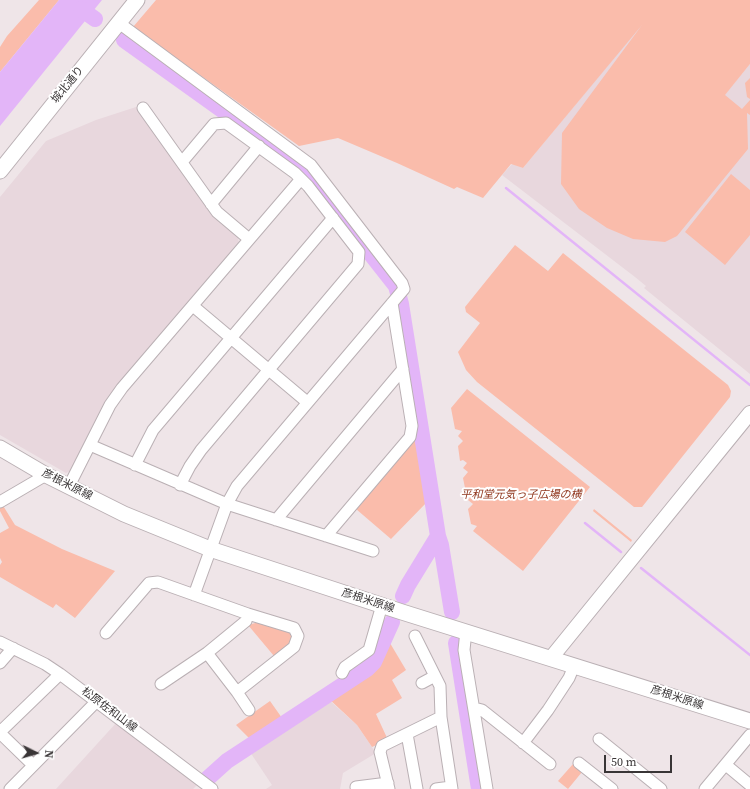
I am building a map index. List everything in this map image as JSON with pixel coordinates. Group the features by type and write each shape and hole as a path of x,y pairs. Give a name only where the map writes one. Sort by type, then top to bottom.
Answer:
{"main road":[{"name":"城北通り","path":"0,156 126,0"},
{"name":"城北通り","path":"0,171 137,0"},
{"name":"彦根米原線","path":"0,448 46,475 124,514 210,549 750,721"}],"street":[{"path":"119,23 311,165 402,283 404,289 237,486 227,504 194,595"},
{"path":"143,108 217,212 249,239"},
{"path":"180,485 190,466 201,450 358,264 359,252 301,178 226,123 214,124 182,162"},
{"path":"211,204 259,146"},
{"path":"69,486 110,405 122,388 301,178"},
{"path":"135,465 153,430 332,218"},
{"path":"326,536 410,437 412,426 402,369 397,298"},
{"path":"193,306 307,402"},
{"path":"276,520 402,369"},
{"path":"551,658 750,413"},
{"path":"90,445 227,504 373,551"},
{"path":"0,502 46,475"},
{"path":"106,633 149,583 158,582 248,614 294,628 298,636 294,647 237,692"},
{"path":"342,673 344,667 369,650 382,605"},
{"path":"161,684 207,653 246,621 248,614"},
{"path":"466,631 464,650 487,789"},
{"path":"415,636 440,686 441,716 452,788 436,789"},
{"name":"松原佐和山線","path":"0,642 60,674 210,788"},
{"path":"0,663 13,648"},
{"path":"207,653 249,710"},
{"path":"523,743 548,710 569,678 574,666"},
{"path":"33,765 0,733 60,674"},
{"path":"422,683 435,676"},
{"path":"10,789 97,701"},
{"path":"474,708 482,710 550,764"},
{"path":"356,787 388,786 380,752 382,746 441,716"},
{"path":"407,734 417,789"},
{"path":"707,788 750,735"},
{"path":"599,739 661,789"},
{"path":"579,762 612,789"},
{"path":"726,765 750,785"}],"shaded area":[{"path":"59,0 102,0 0,126 0,72"},
{"path":"641,25 725,94 750,64 750,374 644,288 646,286 635,277 502,175 512,164 523,168"},
{"path":"136,107 211,214 238,237 239,244 114,391 72,470 66,473 0,435 0,197 46,141 96,120"},
{"path":"329,700 357,725 376,753 343,773 340,789 266,789 272,785 250,752"},
{"path":"117,722 198,784 193,789 56,789"}],"green space":[{"path":"39,0 59,0 0,72 0,47 7,36"},
{"path":"156,0 750,0 750,64 725,95 742,109 750,100 750,115 747,113 748,149 677,236 665,242 633,239 607,228 579,209 561,184 562,133 642,25 523,168 511,164 483,198 457,187 454,189 338,138 299,146 133,27"},
{"path":"750,78 750,99 747,97 745,83"},
{"path":"731,174 750,190 750,235 725,265 685,232"},
{"path":"515,245 548,271 563,253 728,385 731,391 730,397 642,507 634,507 477,382 466,370 458,352 480,323 466,312 465,307"},
{"name":"平和堂元気っ子広場の横","path":"467,389 590,487 523,571 473,531 477,526 471,524 468,509 473,504 468,500 472,495 466,493 463,478 468,472 463,468 467,463 463,460 460,461 458,446 463,441 458,436 462,431 455,429 451,408"},
{"path":"418,436 427,502 391,539 356,509"},
{"path":"2,504 15,525 62,549 115,571 75,618 56,604 53,608 0,577 0,565 2,562 0,558 0,533 9,528 0,511 0,505"},
{"path":"594,509 632,540 631,542 593,511"},
{"path":"259,622 289,631 292,638 290,645 274,656 248,625"},
{"path":"387,638 406,670 392,680 402,698 376,714 388,740 372,747 357,725 328,698 373,668 377,663"},
{"path":"270,701 282,718 250,739 236,725"},
{"path":"573,764 582,772 568,789 558,781"}],"waterway":[{"path":"81,9 95,19"},
{"path":"124,40 303,168 396,286 401,304 438,536 441,545 452,612"},
{"path":"506,188 750,385"},
{"path":"585,523 621,552"},
{"path":"403,596 408,585 438,536"},
{"path":"641,568 750,655"},
{"path":"207,779 227,761 367,669 374,662 392,622"},
{"path":"456,643 479,789"}]}
